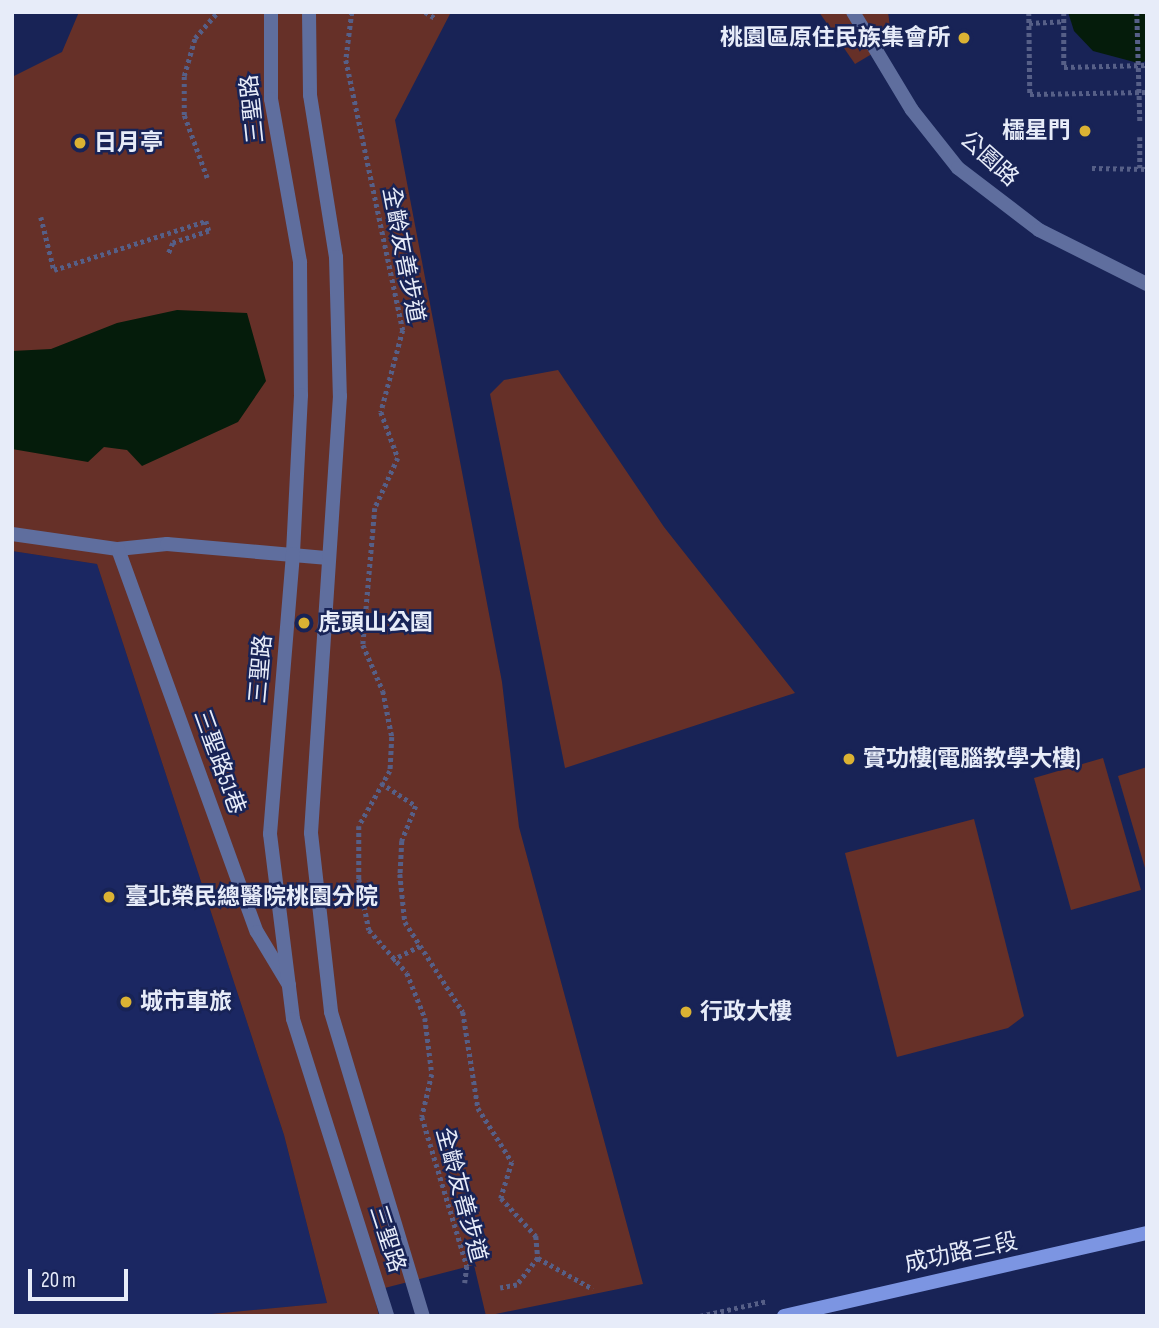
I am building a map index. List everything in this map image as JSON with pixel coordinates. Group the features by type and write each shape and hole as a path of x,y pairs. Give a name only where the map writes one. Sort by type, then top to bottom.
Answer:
{"street":[{"name":"三聖路","path":"271,12 271,99 300,262 301,395 293,554 270,834 293,1019 387,1316"},
{"name":"三聖路","path":"309,12 310,95 336,271 340,396 311,833 331,1012 423,1316"},
{"name":"公園路","path":"853,12 912,110 958,168 1039,230 1147,285"},
{"path":"12,534 118,549 167,544 328,558"},
{"name":"三聖路51巷","path":"118,549 257,932 289,985"},
{"name":"成功路三段","path":"784,1316 1147,1233"}],"path":[{"path":"206,178 184,114 184,76 195,38 218,12"},
{"name":"全齡友善步道","path":"352,12 346,60 403,330 381,412 398,458 376,508 363,645 383,691 392,737 390,771 359,826 359,879 369,930 393,960 407,972 425,1018 432,1074 422,1117 467,1266 465,1283"},
{"path":"425,12 435,18"},
{"path":"1029,12 1030,94 1147,92"},
{"path":"1064,12 1064,67 1147,65"},
{"path":"1138,12 1140,122"},
{"path":"1029,23 1064,21"},
{"path":"1092,168 1144,169 1140,137"},
{"path":"41,217 54,270 206,221 209,231 173,243 168,255"},
{"name":"全齡友善步道","path":"381,783 416,806 402,841 400,874 405,922 463,1012 478,1108 512,1162 501,1199 536,1236 538,1258 517,1285 500,1288"},
{"path":"393,960 420,946"},
{"path":"538,1258 593,1289"}],"shaded area":[{"name":"虎頭山公園","path":"79,12 451,12 395,120 502,682 519,827 643,1284 486,1316 474,1265 373,1291 379,1316 191,1316 327,1303 284,1135 97,564 12,551 12,77 62,52"},
{"path":"819,12 888,12 892,42 855,64"},
{"path":"1068,12 1147,12 1147,61 1138,63 1093,51 1074,31"},
{"path":"177,310 247,313 266,381 238,422 142,466 127,450 104,447 88,462 12,449 12,351 51,349 117,323"},
{"path":"558,370 664,527 795,693 565,768 490,394 504,380"},
{"name":"臺北榮民總醫院桃園分院","path":"12,551 97,564 284,1135 327,1303 195,1316 12,1316"},
{"path":"1103,758 1141,890 1071,910 1034,778"},
{"path":"1147,767 1147,868 1145,868 1118,776"},
{"path":"974,819 1024,1016 1008,1028 897,1057 845,853"}],"place":[{"name":"桃園區原住民族集會所","path":"964,38"},
{"name":"櫺星門","path":"1085,131"},
{"name":"日月亭","path":"80,143"},
{"name":"虎頭山公園","path":"304,623"},
{"name":"實功樓(電腦教學大樓)","path":"849,759"},
{"name":"臺北榮民總醫院桃園分院","path":"109,897"},
{"name":"城市車旅","path":"126,1002"},
{"name":"行政大樓","path":"686,1012"}]}
